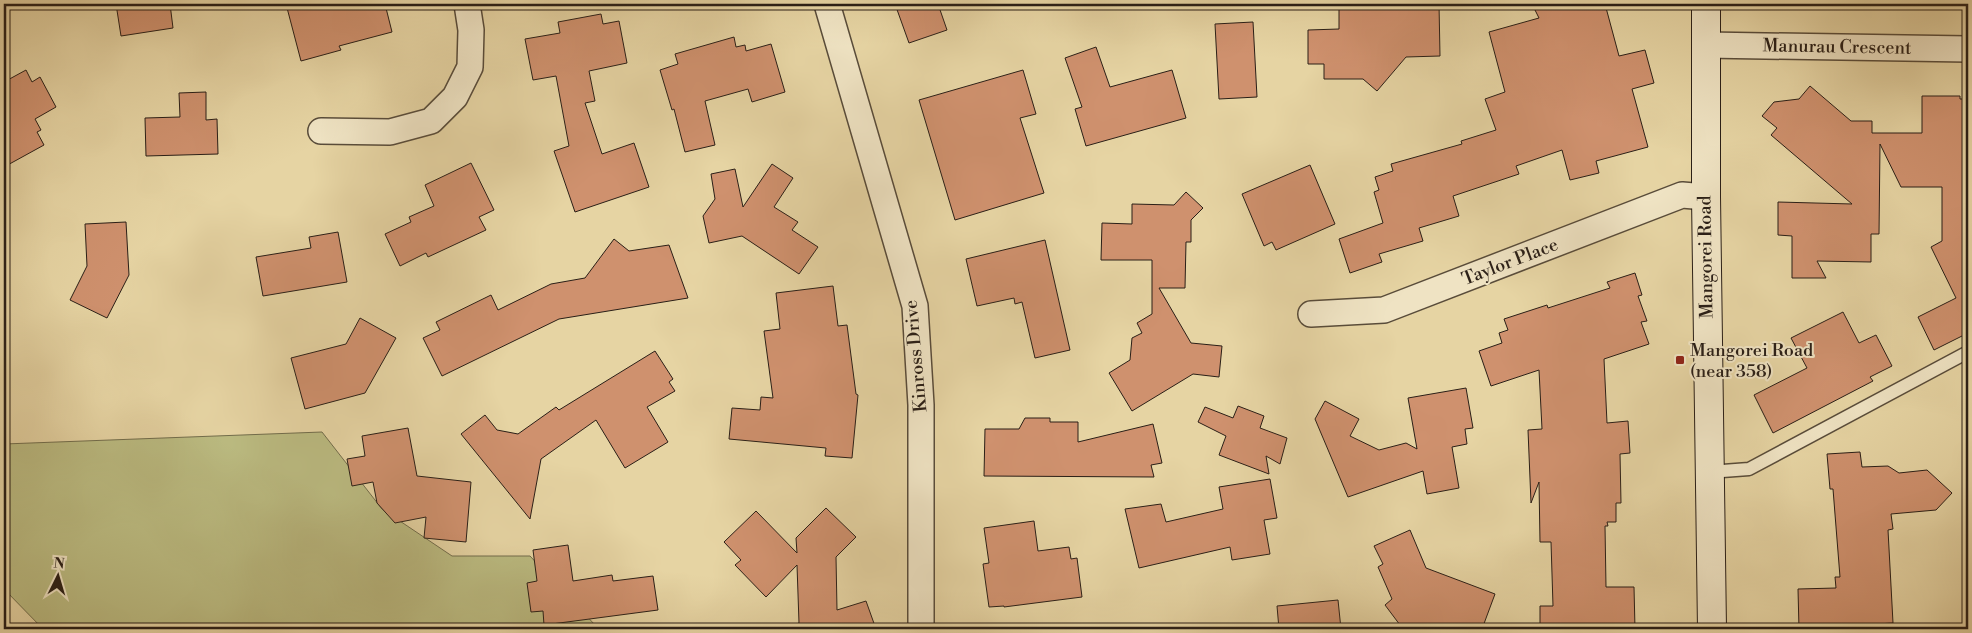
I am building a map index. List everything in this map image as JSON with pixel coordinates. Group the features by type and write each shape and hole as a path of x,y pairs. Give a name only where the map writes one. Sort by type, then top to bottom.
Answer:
{"street":[{"path":"321,132 390,132 431,121 455,97 470,67 471,30 467,4"},
{"name":"Kinross Drive","path":"826,4 915,306 921,405 921,629"},
{"name":"Mangorei Road","path":"1706,4 1706,197 1712,629"},
{"name":"Manurau Crescent","path":"1706,46 1968,49"},
{"name":"Taylor Place","path":"1311,314 1384,310 1682,195 1706,197"}],"lane":[{"path":"1709,472 1749,469 1968,352"}],"green space":[{"path":"322,432 382,509 452,556 530,556 596,626 595,629 43,629 4,589 4,444"}],"building":[{"path":"116,4 170,4 173,28 121,36"},
{"path":"286,4 385,4 392,32 339,46 341,50 301,61"},
{"path":"895,4 938,4 947,30 909,43"},
{"path":"1339,4 1439,4 1440,56 1406,57 1377,91 1363,79 1324,79 1324,64 1308,64 1308,30 1339,29"},
{"path":"1532,4 1605,4 1619,56 1645,50 1654,83 1632,89 1648,147 1596,161 1599,173 1570,180 1562,150 1516,166 1519,174 1453,196 1459,216 1419,228 1423,241 1379,254 1382,262 1350,273 1339,239 1383,223 1374,192 1379,190 1375,177 1393,171 1391,164 1462,144 1461,141 1496,130 1485,99 1505,92 1489,32 1539,18"},
{"path":"601,14 603,24 619,21 627,63 589,71 595,101 585,103 602,154 634,143 649,187 575,212 554,151 569,146 556,76 533,80 525,39 560,33 558,22"},
{"path":"1253,22 1257,97 1219,99 1215,24"},
{"path":"734,37 736,47 745,45 746,51 771,44 785,92 752,102 748,89 705,101 715,145 685,152 674,109 672,110 660,70 678,64 675,54"},
{"path":"1096,47 1110,87 1172,70 1186,118 1086,146 1075,109 1082,107 1065,58"},
{"path":"26,70 32,82 40,77 56,107 35,119 41,130 37,132 44,145 4,167 4,82"},
{"path":"1023,70 1036,114 1020,118 1044,193 955,220 919,100"},
{"path":"1810,86 1851,121 1872,121 1872,133 1922,133 1922,96 1960,96 1960,99 1968,99 1968,333 1934,350 1918,317 1956,298 1931,247 1942,241 1942,187 1901,187 1880,144 1879,234 1871,234 1871,262 1817,261 1826,278 1792,278 1792,236 1778,235 1778,202 1852,204 1771,135 1777,128 1762,116 1774,102 1799,99"},
{"path":"206,92 206,120 217,119 218,154 146,156 145,118 180,117 179,93"},
{"path":"471,163 494,210 479,217 486,230 428,257 426,253 400,266 385,234 411,222 409,217 434,206 425,185"},
{"path":"772,164 793,178 774,207 798,222 792,230 818,247 799,274 742,236 709,243 703,216 715,199 711,174 735,169 743,207"},
{"path":"1310,165 1335,224 1276,250 1272,242 1264,246 1242,194"},
{"path":"1186,192 1203,208 1191,220 1191,242 1186,242 1185,288 1159,288 1191,343 1222,346 1219,377 1193,374 1132,411 1109,373 1130,360 1132,338 1142,333 1137,323 1152,314 1152,260 1101,260 1102,223 1132,224 1132,204 1174,205"},
{"path":"126,222 129,275 107,318 70,300 87,266 85,224"},
{"path":"338,232 347,282 263,296 256,257 311,248 309,237"},
{"path":"614,239 629,251 669,245 688,298 559,319 442,376 423,338 440,330 436,322 491,295 498,310 551,284 585,278"},
{"path":"1045,240 1070,350 1035,358 1022,302 1015,304 1014,298 977,306 966,259"},
{"path":"1635,273 1642,295 1638,296 1647,321 1641,322 1649,344 1604,359 1607,423 1628,421 1630,453 1620,454 1621,503 1616,503 1616,522 1607,522 1608,526 1605,526 1606,587 1634,587 1635,629 1540,629 1540,606 1553,606 1551,542 1540,542 1539,482 1531,503 1528,430 1542,429 1539,370 1491,386 1479,351 1502,343 1499,333 1508,330 1504,319 1547,305 1548,308 1610,288 1607,282"},
{"path":"833,286 838,326 847,325 856,394 858,395 852,458 825,456 826,448 729,439 732,408 760,410 761,397 773,398 764,331 780,329 776,293"},
{"path":"1843,312 1859,343 1876,335 1892,366 1870,377 1873,381 1773,433 1754,395 1807,368 1791,338"},
{"path":"360,318 396,338 365,393 305,409 291,358 346,344"},
{"path":"655,351 673,379 669,382 675,391 647,407 668,442 625,468 596,420 541,459 530,519 461,434 485,415 497,430 518,434 556,407 559,410"},
{"path":"1466,388 1473,428 1465,429 1467,444 1452,447 1459,488 1427,494 1423,471 1348,497 1315,419 1325,401 1359,419 1350,436 1379,450 1406,443 1417,449 1408,398"},
{"path":"1238,406 1264,416 1260,428 1287,438 1280,464 1266,456 1269,474 1219,455 1226,436 1198,422 1205,407 1233,418"},
{"path":"1025,418 1050,418 1050,422 1078,422 1078,442 1153,424 1162,463 1151,465 1154,477 984,476 985,429 1019,429"},
{"path":"408,428 417,476 471,482 466,542 424,538 426,517 395,523 377,503 373,482 352,486 347,459 365,456 362,436"},
{"path":"1860,452 1862,467 1888,466 1899,473 1927,470 1952,493 1936,510 1891,514 1893,529 1888,530 1893,623 1844,626 1844,629 1799,629 1798,589 1836,588 1835,577 1840,577 1833,489 1830,489 1827,454"},
{"path":"1270,479 1277,518 1264,520 1270,554 1232,560 1230,547 1139,568 1125,509 1161,504 1166,522 1223,509 1219,487"},
{"path":"826,508 856,537 836,557 837,610 866,601 876,629 795,629 794,625 799,623 797,565 766,597 735,565 741,560 724,542 756,511 797,553 796,538"},
{"path":"1034,521 1038,551 1069,547 1071,559 1077,558 1082,597 1004,607 989,607 983,564 989,563 984,528"},
{"path":"1410,530 1426,568 1495,594 1482,629 1467,629 1454,624 1448,629 1403,629 1385,605 1392,599 1378,567 1383,564 1374,546"},
{"path":"568,545 573,581 612,575 613,581 653,576 658,610 544,625 543,611 531,612 527,583 537,581 533,550"},
{"path":"1338,600 1341,629 1279,629 1277,606"}],"place":[{"name":"Mangorei Road (near 358)","path":"1680,360"}]}
